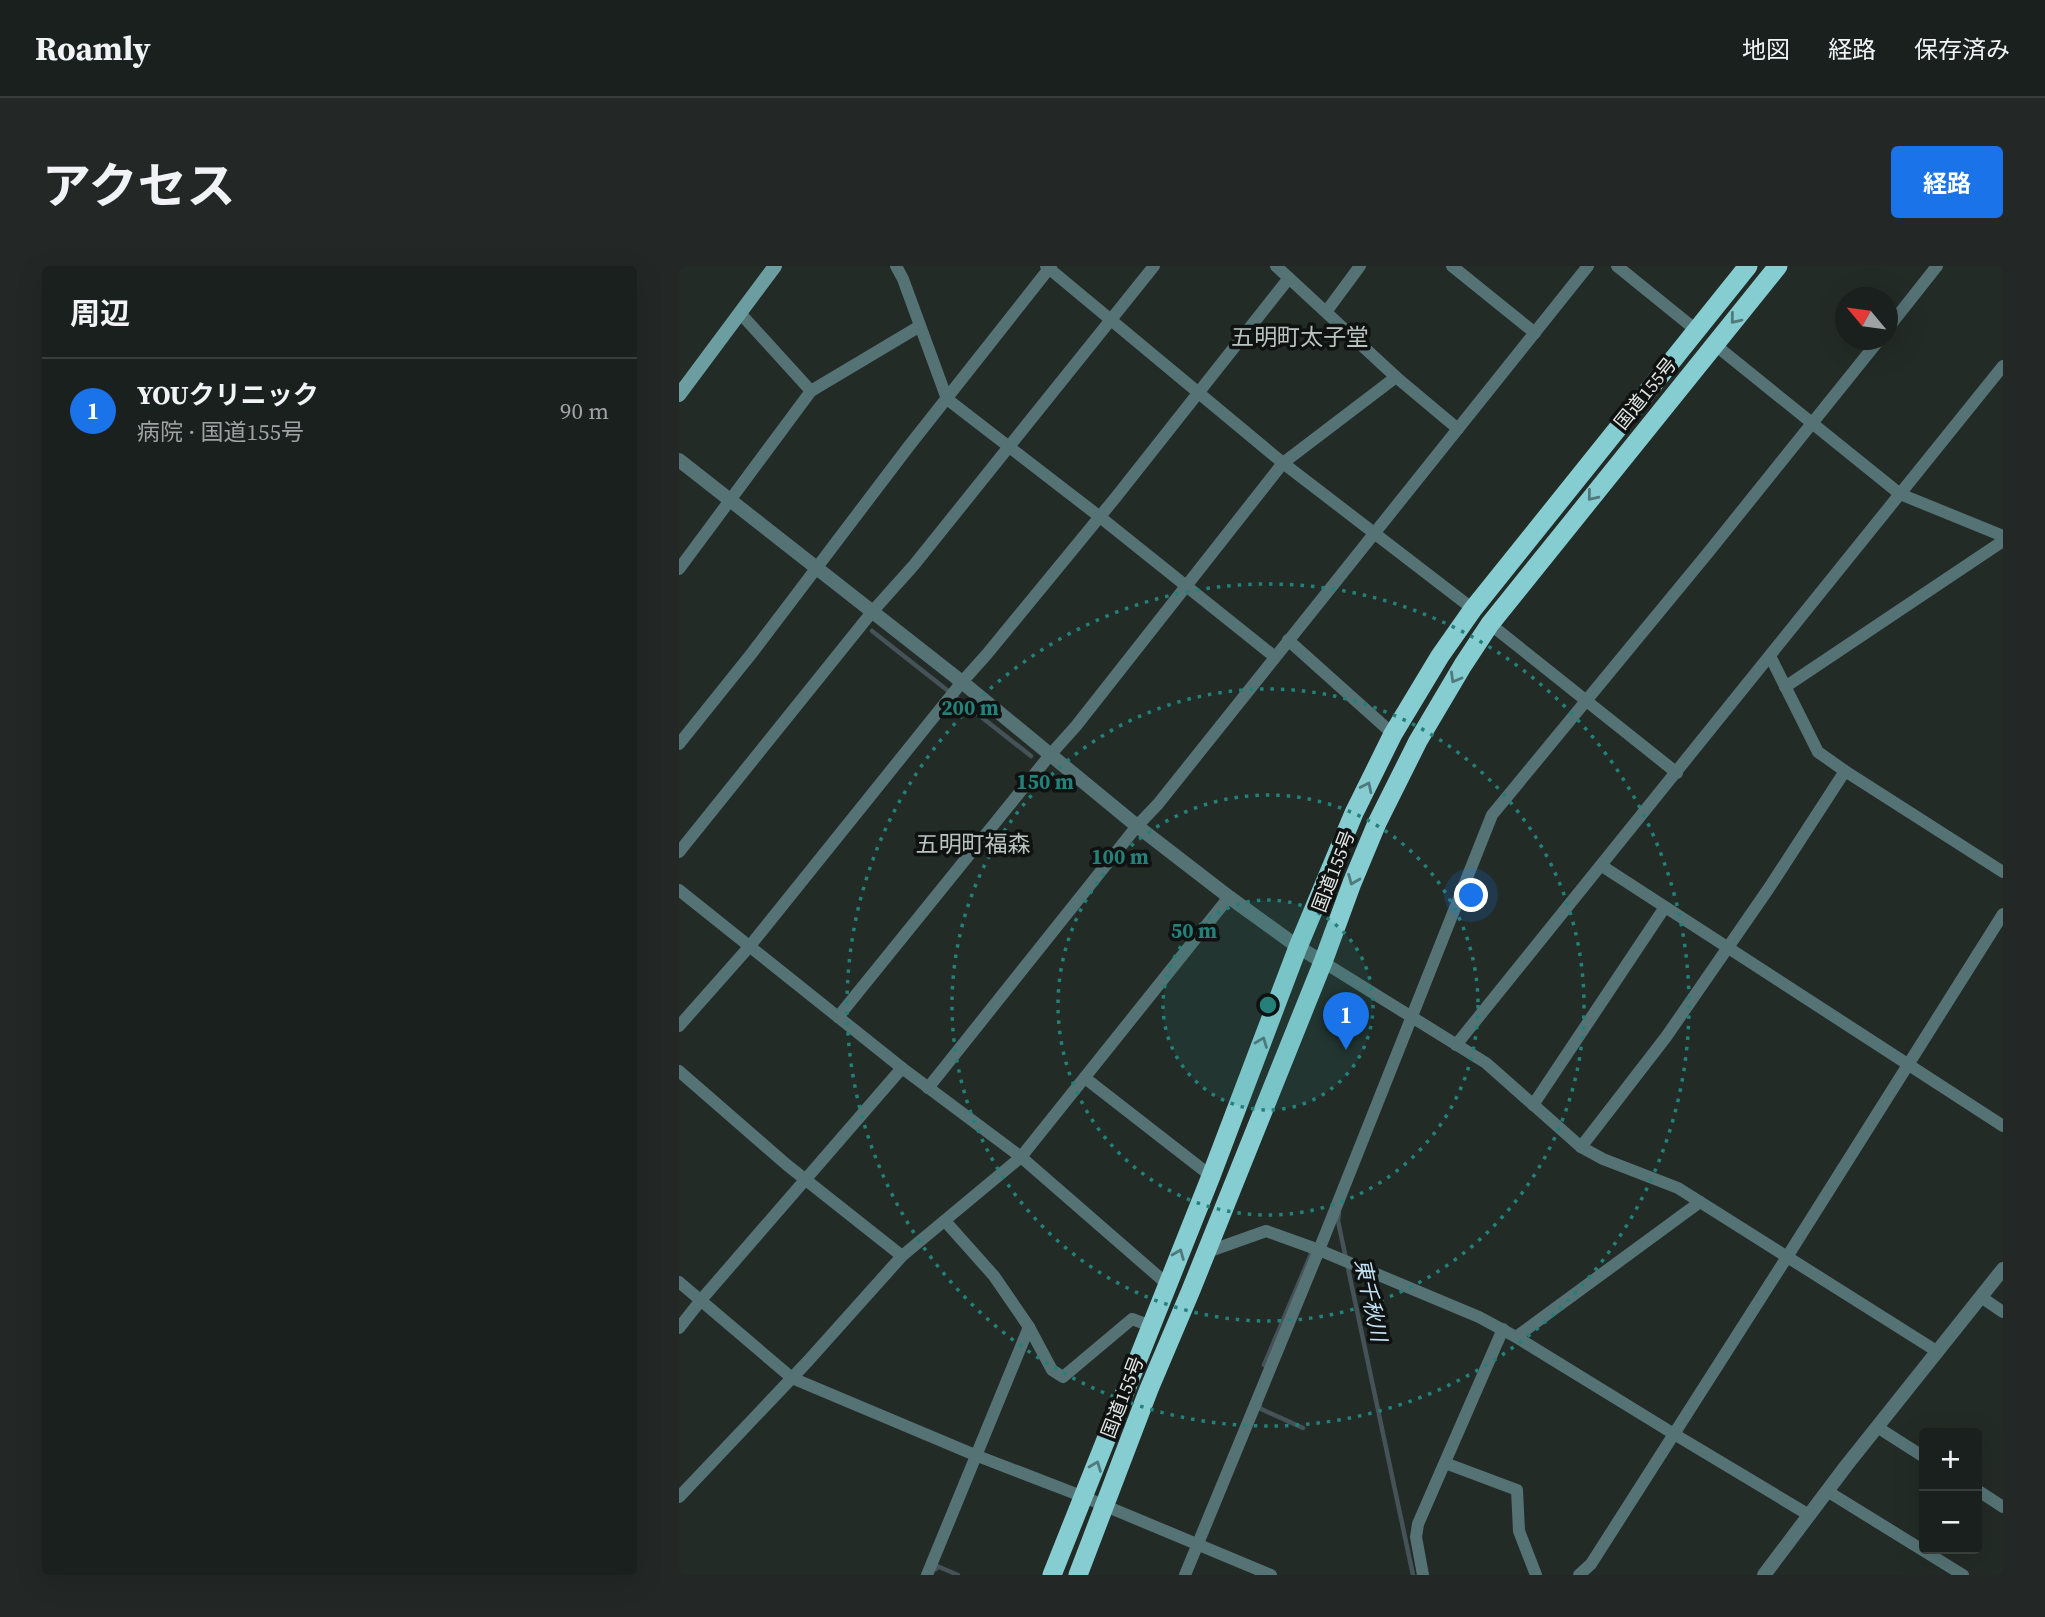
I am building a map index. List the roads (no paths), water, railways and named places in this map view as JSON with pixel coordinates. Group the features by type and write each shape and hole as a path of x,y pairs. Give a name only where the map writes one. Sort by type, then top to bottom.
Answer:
{"highway":[{"name":"国道155号","path":"1052,1575 1298,947 1354,813 1393,734 1440,656 1473,609 1748,266"},
{"name":"国道155号","path":"1078,1575 1149,1389 1207,1252 1352,884 1377,823 1418,741 1490,624 1778,266"}],"main road":[{"path":"679,395 775,266"}],"street":[{"path":"896,266 947,399 1009,445 1275,657"},
{"path":"679,852 1154,266"},
{"path":"1276,266 1396,377 1458,429"},
{"path":"1452,266 1535,333"},
{"path":"928,1088 1588,266"},
{"path":"1617,266 1696,330"},
{"path":"1898,315 1937,266"},
{"path":"679,744 1048,267 1283,463 1473,609"},
{"path":"1326,312 1354,268"},
{"path":"679,1026 749,947 962,682 1100,517 1289,278"},
{"path":"740,313 811,391"},
{"path":"679,569 811,391 920,326"},
{"path":"1714,344 1900,494 2003,539"},
{"path":"1185,1575 1319,1250 1492,815 1871,350"},
{"path":"1456,1045 2003,366"},
{"path":"838,1017 1076,726 1283,463 1396,377"},
{"path":"679,460 962,682 1137,826 1298,947 1486,1063 1581,1147 1603,1159 1678,1188 1938,1352"},
{"path":"1786,687 2003,539"},
{"path":"1490,624 1677,773"},
{"path":"1288,640 1393,734"},
{"path":"1770,656 1818,752 2003,872"},
{"path":"1581,1147 1666,1037 1845,771"},
{"path":"1602,866 2003,1126"},
{"path":"679,890 902,1068 1021,1157 1167,1284"},
{"path":"679,1497 792,1378 902,1256 1021,1157 1229,897"},
{"path":"1533,1105 1665,907"},
{"path":"1579,1575 1591,1564 2003,914"},
{"path":"679,1328 902,1068"},
{"path":"679,1071 806,1180 902,1256"},
{"path":"1085,1078 1210,1176"},
{"path":"1516,1337 1700,1202"},
{"path":"945,1221 994,1276 1029,1327 1052,1370 1063,1377 1132,1319 1151,1326"},
{"path":"1207,1252 1266,1231 1319,1250 1503,1329 1809,1515"},
{"path":"1764,1575 2003,1269"},
{"path":"679,1282 792,1378 1271,1575"},
{"path":"1981,1297 2003,1312"},
{"path":"927,1575 1029,1327"},
{"path":"1423,1575 1416,1537 1418,1524 1503,1329"},
{"path":"1877,1427 1919,1454"},
{"path":"1445,1462 1517,1490 1519,1531 1536,1575"},
{"path":"1827,1491 1962,1575"},
{"path":"1979,1491 2003,1507"}],"waterway":[{"path":"872,631 1031,756"},
{"name":"東千秋川","path":"1339,1213 1338,1221 1413,1575"},
{"path":"1264,1365 1311,1254"},
{"path":"1260,1405 1259,1408 1303,1428"},
{"path":"936,1569 937,1566 958,1575"}],"place":[{"name":"YOUクリニック","path":"1346,1050"}],"district":[{"name":"五明町太子堂","path":"1300,337"},
{"name":"五明町福森","path":"973,844"}]}
